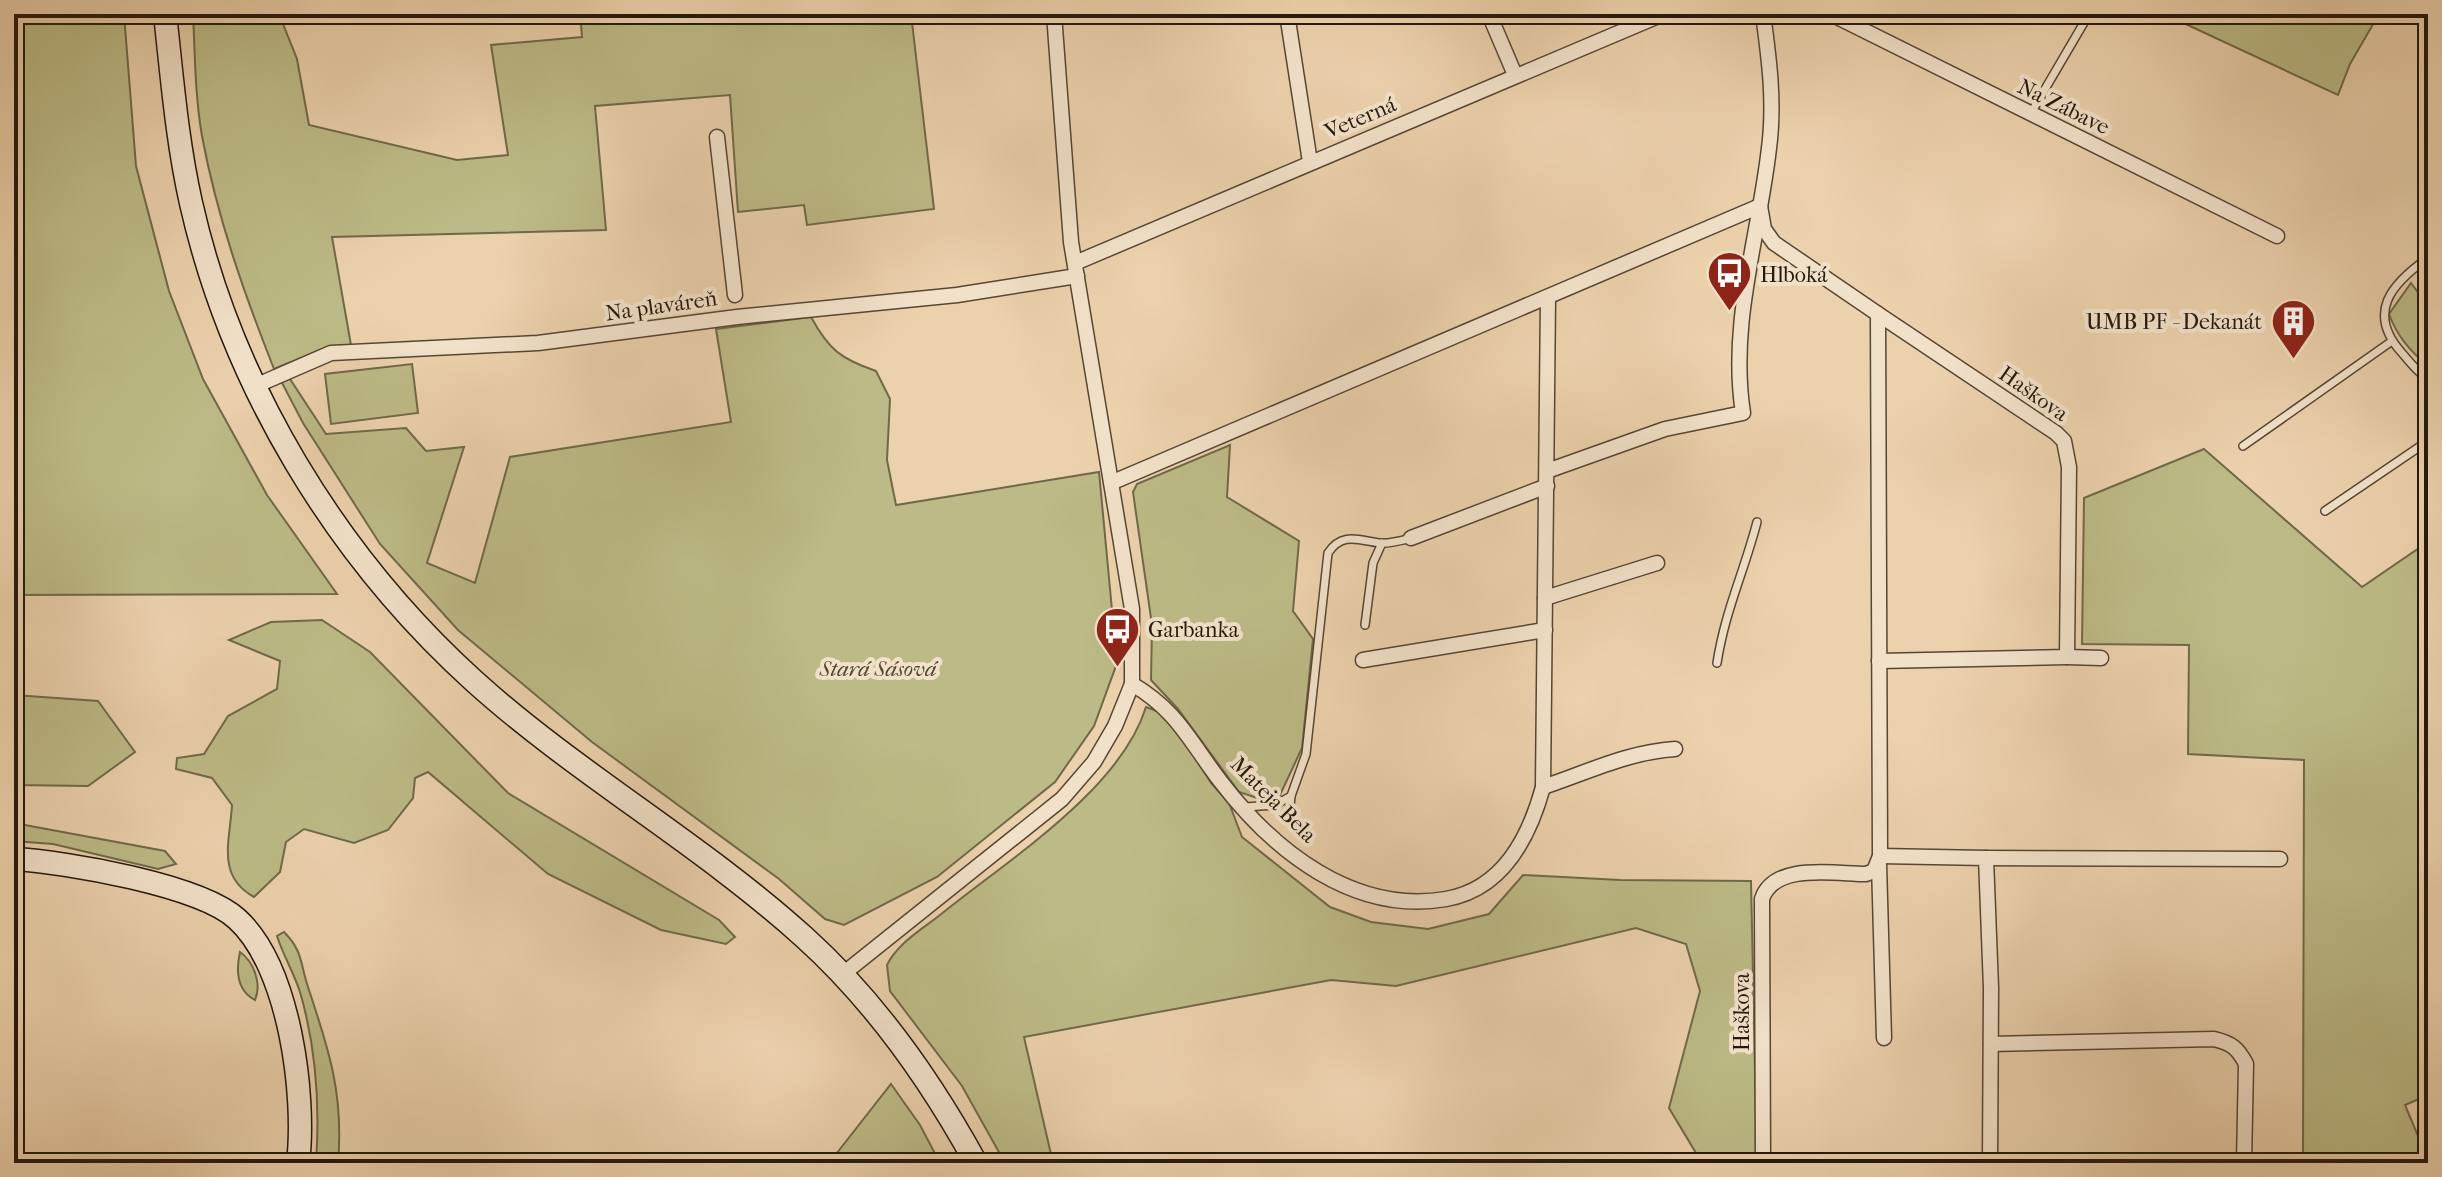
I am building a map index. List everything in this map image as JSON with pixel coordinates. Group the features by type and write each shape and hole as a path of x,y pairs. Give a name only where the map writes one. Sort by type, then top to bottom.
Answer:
{"street":[{"path":"165,14 176,121 191,203 215,288 255,386 307,483 367,568 418,626 474,681 746,889 843,974 883,1020 934,1091 976,1163"},
{"path":"843,974 1062,799 1094,762 1115,726 1132,684 1132,609 1076,270 1054,14"},
{"path":"1287,14 1310,162"},
{"path":"1489,14 1515,75"},
{"name":"Veterná","path":"1076,270 1310,162 1663,14"},
{"path":"1411,538 1665,429 1743,413 1737,353 1770,146 1772,103 1763,14"},
{"name":"Na Zábave","path":"1831,14 2277,236"},
{"path":"717,137 735,295"},
{"path":"1113,482 1760,206"},
{"name":"Haškova","path":"1760,206 1764,229 1774,243 2044,424 2064,441 2069,467 2067,657"},
{"name":"Na plaváreň","path":"255,386 331,353 538,343 737,317 957,295 1076,270"},
{"name":"Mateja Bela","path":"1132,684 1174,714 1222,783 1287,849 1339,885 1367,896 1399,902 1451,898 1475,890 1501,872 1521,847 1543,787 1548,297"},
{"path":"1878,314 1880,860 1884,1038"},
{"path":"1545,598 1657,563"},
{"path":"1363,660 1545,630"},
{"path":"1879,661 2101,658"},
{"path":"1543,787 1606,766 1626,755 1675,749"},
{"path":"1986,858 1991,1044 1990,1163"},
{"path":"14,859 150,884 201,899 237,919 261,952 287,1027 301,1118 298,1163"},
{"name":"Haškova","path":"1763,1163 1762,899 1766,888 1783,876 1866,874 1874,871 1880,860 2280,859"},
{"path":"1991,1044 2214,1039 2228,1042 2240,1050 2246,1064 2244,1163"}],"lane":[{"path":"2030,115 2089,14"},
{"path":"2428,258 2408,272 2390,293 2383,322 2392,341 2428,379"},
{"path":"2243,446 2392,341"},
{"path":"2325,511 2428,441"},
{"path":"1717,663 1724,619 1747,560 1757,522"},
{"path":"1289,818 1291,796 1308,740 1328,553 1334,544 1345,538 1382,543 1411,538"},
{"path":"1365,625 1373,563 1382,543"},
{"path":"1245,807 1275,805 1291,796"}],"green space":[{"path":"14,14 124,14 136,166 169,291 203,379 267,495 337,594 14,595"},
{"path":"193,14 279,14 297,59 309,125 457,160 508,155 491,45 582,37 580,14 911,14 934,209 807,225 804,205 738,212 730,95 595,106 606,230 332,237 351,345 318,351 274,369 232,254 208,166 198,106"},
{"path":"2164,14 2379,14 2350,64 2338,95"},
{"path":"2411,283 2428,306 2428,366 2405,343 2389,314"},
{"name":"Stará Sásová","path":"811,317 837,352 876,371 890,399 887,460 896,505 1099,472 1117,663 1094,726 1055,782 937,877 844,925 825,919 779,879 592,742 458,630 380,544 303,423 280,379 288,376 326,434 406,428 426,451 464,447 427,563 475,583 510,457 731,422 716,329"},
{"path":"412,364 418,413 331,424 325,374"},
{"path":"1230,445 1227,497 1299,541 1293,611 1313,639 1302,748 1280,795 1257,798 1239,792 1178,709 1151,680 1152,625 1133,492 1137,484"},
{"path":"2204,449 2362,587 2428,542 2428,1095 2405,1105 2418,1136 2428,1132 2428,1163 2303,1163 2304,760 2188,754 2189,645 2082,644 2084,498"},
{"path":"322,620 370,652 508,793 719,920 735,937 726,944 661,930 548,874 428,772 415,778 413,798 388,830 354,843 304,829 286,842 280,872 254,897 242,888 234,879 228,857 232,805 212,778 176,769 177,758 204,754 228,716 277,689 280,661 229,640 271,622"},
{"path":"14,695 98,701 135,752 88,786 14,785"},
{"path":"1146,707 1162,713 1185,741 1211,783 1229,803 1242,837 1330,907 1371,922 1428,929 1489,914 1523,875 1620,880 1751,881 1757,1163 1702,1163 1669,1108 1700,991 1686,944 1636,928 1396,986 1331,980 1024,1037 1053,1163 1005,1163 962,1086 890,991 887,965 910,937 1027,848 1087,795 1132,738"},
{"path":"14,823 165,851 176,864 158,869 53,844 14,841"},
{"path":"284,932 295,945 300,958 333,1073 339,1116 338,1163 316,1163 317,1098 313,1055 300,992 277,936"},
{"path":"240,952 255,974 258,987 255,1000 244,991 239,979"},
{"path":"891,1084 920,1125 940,1163 833,1163 833,1158"}],"place":[{"name":"Hlboká","path":"1729,313"},
{"name":"UMB PF - Dekanát","path":"2293,360"},
{"name":"Garbanka","path":"1117,668"}]}
